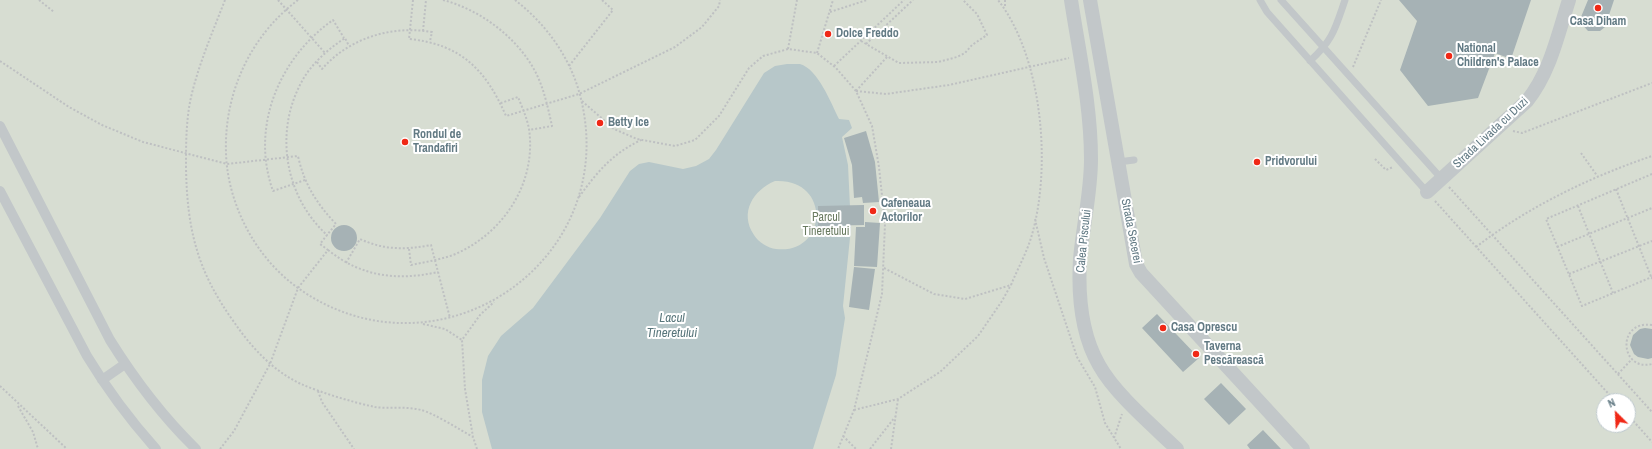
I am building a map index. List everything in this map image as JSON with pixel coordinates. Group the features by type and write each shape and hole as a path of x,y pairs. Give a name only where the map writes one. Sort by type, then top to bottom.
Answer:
{"street":[{"name":"Calea Piscului","path":"1071,0 1089,120 1091,158 1090,191 1080,258 1082,316 1086,334 1099,365 1127,400 1177,449"},
{"name":"Strada Secerei","path":"1090,0 1134,258 1138,269 1303,449"},
{"name":"Strada Livada cu Duzi","path":"1426,192 1527,101 1536,90 1544,76 1569,0"},
{"path":"0,126 107,333 125,364 157,408 196,449"},
{"path":"0,191 102,380 135,426 156,449"},
{"path":"102,380 125,364"}],"lane":[{"path":"1260,0 1267,12 1426,192"},
{"path":"1281,0 1442,178"},
{"path":"1310,61 1331,39 1345,0"},
{"path":"1118,162 1134,160"}],"path":[{"path":"39,0 54,12"},
{"path":"224,0 192,94 187,122 186,154 189,220 194,245 204,272 218,301 243,335 270,364 300,383 375,407 421,410 473,437"},
{"path":"278,0 325,53"},
{"path":"298,0 269,27 256,44 237,81 227,122 227,164 234,198 248,230 274,267 298,288 318,301 350,315 385,322 420,323 450,318 471,312 496,299 525,279 549,254 564,230 578,198 584,171 586,150 585,122 580,94 569,66 558,47 546,30 515,0"},
{"path":"413,0 409,39 430,42 462,55 477,67 489,81 506,116 580,94 675,47 702,27 719,6 720,0"},
{"path":"423,31 426,0"},
{"path":"443,0 470,10 507,35 531,64 547,104 552,126 529,130"},
{"path":"569,66 613,10 602,0"},
{"path":"788,49 798,0"},
{"path":"817,53 833,0"},
{"path":"830,12 866,0"},
{"path":"834,66 904,0"},
{"path":"866,44 913,0"},
{"path":"861,41 898,63 931,62 958,57 965,53 972,44 987,35 977,14 963,0"},
{"path":"854,410 898,399 940,372 978,336 1002,302 1031,238 1040,192 1042,130 1030,66 1005,9 998,0"},
{"path":"1005,0 1005,9"},
{"path":"1349,76 1381,0"},
{"path":"305,180 273,191 265,160 266,126 269,111 277,87 294,56 311,37 333,20 349,46"},
{"path":"317,62 322,68 330,59 349,46 377,35 410,31 432,32 430,42"},
{"path":"327,235 306,210 294,185 287,158 285,139 290,108 302,81 325,53 345,38"},
{"path":"582,101 614,129 642,140 675,146 695,140 719,116 749,68 763,56 788,49 817,53 834,66 856,91 872,126 879,167 885,224 882,294 854,410 838,449"},
{"path":"856,91 886,94 949,85 1080,56"},
{"path":"856,91 887,57"},
{"path":"0,61 39,88 102,126 142,142 227,164 298,156 305,180 320,206 336,224 320,244 346,263 370,272 397,277 419,276 438,272"},
{"path":"1503,123 1515,133 1522,134 1652,83"},
{"path":"409,249 411,265 435,261 460,252 481,240 506,215 514,203 523,183 527,164 529,130 524,111 518,97 501,103"},
{"path":"578,198 596,173 608,161 627,147 642,140"},
{"path":"1581,154 1598,177"},
{"path":"1476,247 1492,235 1542,205 1598,177 1652,156"},
{"path":"1375,159 1386,170 1401,164"},
{"path":"1616,189 1652,278 1582,306 1546,219 1616,189 1652,175"},
{"path":"1442,178 1652,412"},
{"path":"1426,192 1608,393"},
{"path":"1578,206 1613,293"},
{"path":"1557,247 1652,208"},
{"path":"346,263 360,239 385,248 409,249 431,245 450,318"},
{"path":"1494,243 1497,240"},
{"path":"1569,274 1652,241"},
{"path":"220,449 234,431 270,364 298,288 328,250"},
{"path":"1482,253 1485,250"},
{"path":"883,268 934,294 965,299 991,293 1011,285"},
{"path":"477,449 473,437 465,389 462,340 480,315 496,299"},
{"path":"420,323 445,329 462,340"},
{"path":"1652,325 1640,325 1629,334 1626,347 1632,359 1643,365 1652,364"},
{"path":"1617,374 1632,359"},
{"path":"0,386 17,404 67,449"},
{"path":"318,390 322,402 354,449"},
{"path":"891,449 898,399"},
{"path":"1114,438 1127,400"},
{"path":"17,404 33,432 38,449"},
{"path":"870,449 895,417"},
{"path":"1636,424 1652,442"},
{"path":"843,436 856,449"}],"green space":[{"name":"Parcul Tineretului","path":"0,0 1652,0 1652,449 0,449"}],"water":[{"name":"Lacul Tineretului","path":"800,64 807,67 813,72 823,87 839,119 849,120 852,128 842,137 848,165 851,228 843,306 845,318 836,375 813,449 492,449 482,412 482,380 488,356 501,336 533,308 600,218 630,171 639,164 649,162 683,169 696,166 709,159 764,73 775,66","holes":["775,181 794,183 807,191 814,203 816,216 814,229 806,240 793,248 776,249 764,244 754,235 750,227 748,211 755,196 767,185"]}],"building":[{"name":"National Children's Palace","path":"1399,0 1531,0 1511,59 1495,53 1478,98 1428,106 1400,70 1417,21"},
{"name":"Casa Diham","path":"1588,0 1614,0 1605,27 1600,31 1588,31 1581,23 1581,17"},
{"name":"Dolce Freddo","path":"827,30 832,32 830,38 825,36"},
{"path":"866,131 875,162 879,202 863,203 862,197 854,198 852,165 844,138"},
{"path":"864,205 864,225 818,226 818,206"},
{"path":"865,222 880,223 877,267 854,266 856,227 865,227"},
{"path":"344,225 353,229 357,238 353,247 344,251 335,247 331,238 335,229"},
{"path":"854,267 875,269 869,310 849,307"},
{"path":"1157,314 1199,358 1183,372 1142,328"},
{"path":"1640,329 1652,329 1652,358 1648,359 1638,357 1634,354 1630,345 1633,335"},
{"path":"1221,383 1246,409 1229,425 1204,399"},
{"path":"1263,430 1281,449 1250,449 1247,445"}],"place":[{"name":"Casa Diham","path":"1598,8"},
{"name":"Dolce Freddo","path":"828,34"},
{"name":"National Children's Palace","path":"1449,56"},
{"name":"Betty Ice","path":"600,123"},
{"name":"Rondul de Trandafiri","path":"405,142"},
{"name":"Pridvorului","path":"1257,162"},
{"name":"Cafeneaua Actorilor","path":"873,211"},
{"name":"Casa Oprescu","path":"1163,328"},
{"name":"Taverna Pescărească","path":"1196,354"}]}
